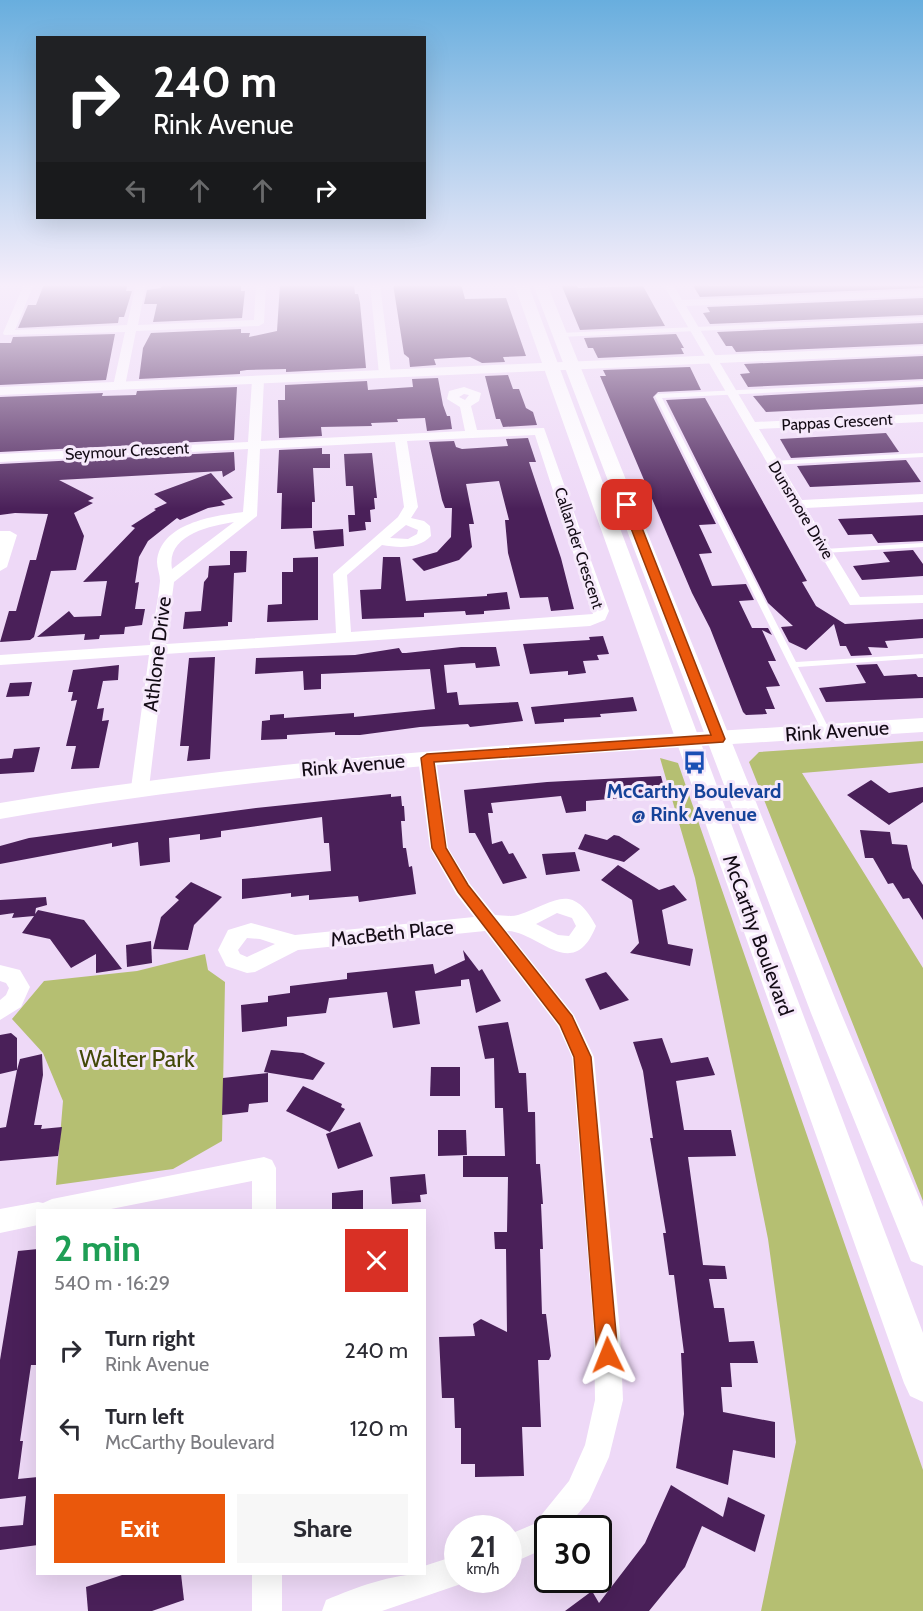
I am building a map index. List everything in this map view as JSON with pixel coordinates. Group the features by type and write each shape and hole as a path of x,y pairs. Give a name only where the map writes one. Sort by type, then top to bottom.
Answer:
{"main road":[{"name":"McCarthy Boulevard","path":"558,359 719,739 826,1013 923,1249"},
{"name":"McCarthy Boulevard","path":"561,359 561,366 686,741 923,1383"}],"street":[{"path":"119,386 125,359"},
{"path":"383,359 385,374"},
{"path":"0,391 728,359"},
{"name":"Dunsmore Drive","path":"711,360 855,602 923,598"},
{"path":"168,580 163,566 164,555 176,538 200,525 250,516 258,380"},
{"path":"465,405 472,434"},
{"name":"Pappas Crescent","path":"751,426 923,418"},
{"name":"Callander Crescent","path":"156,650 590,621 600,617 602,611 540,431 254,445"},
{"path":"344,638 340,574 403,520 411,507 400,437"},
{"name":"Seymour Crescent","path":"0,458 254,445"},
{"path":"797,504 923,498"},
{"name":"Athlone Drive","path":"140,788 156,650 168,580 250,516"},
{"path":"379,540 400,544 415,542 423,536 424,529 418,524 403,520"},
{"path":"0,535 10,535 0,567"},
{"path":"0,660 156,650"},
{"name":"Rink Avenue","path":"0,811 140,788 427,758 923,725"},
{"path":"427,758 439,848 463,889 566,1021 583,1057 607,1332 609,1400 599,1447 579,1491 559,1515"},
{"name":"MacBeth Place","path":"294,943 491,923 519,923"},
{"path":"0,973 13,976 20,987 14,1001 0,1011"},
{"path":"57,1209 264,1168 264,1209"},
{"path":"0,1221 36,1213"},
{"path":"267,1575 267,1611"},
{"path":"337,1611 444,1575"}],"lane":[{"path":"826,731 658,396 923,383"},
{"path":"772,463 923,455"},
{"path":"824,550 923,545"},
{"path":"792,664 923,656"}],"green space":[{"path":"923,741 923,763 802,773 923,968 923,1201 749,762 759,752"},
{"path":"660,758 678,763 923,1470 923,1611 761,1611 796,1442 768,1239 695,878"},
{"name":"Walter Park","path":"205,954 208,970 225,982 222,1141 173,1169 56,1185 63,1101 43,1053 12,1019 44,981 137,971"}],"building":[{"path":"0,359 110,359 106,380 0,385"},
{"path":"142,359 365,359 366,368 286,372 286,369 247,370 240,371 240,374 139,379"},
{"path":"409,359 434,359 436,365 410,367"},
{"path":"474,359 504,359 505,362 482,363"},
{"path":"852,359 923,359 923,379 748,387 740,374 750,373 744,364"},
{"path":"690,367 701,390 658,392 653,397 716,524 699,525 712,553 699,554 712,586 746,584 754,600 739,601 752,628 768,628 772,635 762,630 776,661 768,661 780,686 766,687 775,709 765,709 767,714 746,715 743,712 710,628 692,593 600,376 606,376 603,370"},
{"path":"508,375 513,389 519,389 526,408 533,412 537,425 503,427 500,419 496,419 485,376"},
{"path":"438,378 443,405 447,416 450,416 452,429 427,431 425,418 397,419 398,422 371,423 372,426 321,427 322,436 279,438 278,400 285,400 285,385 367,381 368,390 413,387 412,379"},
{"path":"237,387 234,440 0,452 0,397 103,393 102,396 136,395 137,391"},
{"path":"923,387 923,404 869,407 766,412 753,396"},
{"path":"705,398 807,581 802,582 816,606 845,624 923,619 923,638 885,641 888,648 868,647 872,655 851,656 846,646 840,646 834,624 806,650 789,642 781,627 793,626 768,603 666,400"},
{"path":"886,433 899,452 791,458 780,439"},
{"path":"528,438 536,462 529,462 561,558 574,609 551,611 548,597 520,598 508,553 505,520 509,520 499,481 466,484 474,524 469,524 472,547 459,560 424,571 412,559 437,552 451,537 452,508 445,508 442,500 429,442 454,441 456,447 462,449 508,446 506,439"},
{"path":"322,448 322,454 330,454 330,468 313,468 315,502 312,502 312,528 281,529 282,493 277,493 279,450"},
{"path":"234,452 235,470 223,477 222,471 59,480 94,498 88,501 93,503 74,513 84,536 76,570 51,571 34,637 30,640 0,642 9,611 16,611 30,560 36,560 48,514 0,515 0,464"},
{"path":"372,453 377,498 374,498 375,509 370,510 371,522 365,522 366,530 349,532 348,515 355,515 353,486 346,486 344,454"},
{"path":"906,460 921,482 810,487 797,466"},
{"path":"211,473 233,498 221,501 225,505 208,508 180,520 177,518 148,541 139,557 135,583 139,582 135,609 145,609 142,625 125,627 124,634 100,635 99,639 84,640 85,634 37,637 69,611 74,617 101,616 107,581 83,582 135,528 131,526 156,510 154,509 167,503 154,494"},
{"path":"923,515 923,541 878,543 872,534 848,535 838,519"},
{"path":"343,529 344,546 315,549 313,531"},
{"path":"913,550 923,564 923,576 862,580 853,566 890,562 883,552"},
{"path":"230,551 247,551 246,572 234,573 232,622 228,622 228,626 183,629 185,612 201,611 204,582 208,577 209,566 230,565"},
{"path":"318,557 318,620 267,622 268,605 282,604 282,572 293,572 293,558"},
{"path":"383,557 400,557 406,601 487,596 487,594 507,592 510,609 484,611 484,614 466,615 465,611 424,613 424,617 362,619 360,590 381,589"},
{"path":"603,636 609,654 597,655 599,660 583,661 586,673 568,675 568,671 530,674 523,644 590,640 589,637"},
{"path":"461,647 496,647 500,666 476,668 475,663 444,665 447,693 457,692 459,705 518,702 523,721 470,727 468,724 420,727 360,735 335,735 335,732 287,735 287,739 261,740 262,721 270,720 270,715 284,714 284,718 354,713 354,717 435,709 430,669 321,674 321,689 304,690 303,671 255,674 256,658 355,655 399,648 402,653 406,653"},
{"path":"215,657 210,759 187,761 189,746 180,746 189,658"},
{"path":"877,664 884,676 916,674 918,677 923,677 923,698 826,702 819,688 866,683 856,665"},
{"path":"119,665 118,680 103,681 97,709 104,708 102,721 109,720 99,768 71,769 76,746 66,746 77,700 71,701 73,692 68,692 73,670"},
{"path":"32,682 29,696 6,697 10,683"},
{"path":"633,697 637,711 600,714 601,717 564,719 564,722 535,724 531,707"},
{"path":"40,747 34,772 0,774 0,759 12,758 14,749"},
{"path":"661,776 666,795 621,794 622,798 586,801 586,811 566,813 561,796 491,803 493,813 488,813 492,844 502,841 509,854 513,853 527,878 503,884 475,833 469,833 464,790 547,782"},
{"path":"871,780 889,793 923,787 923,802 889,825 847,795"},
{"path":"391,794 391,797 401,796 402,806 404,806 405,821 401,821 403,848 406,848 409,867 412,866 416,894 359,902 358,896 309,900 309,895 291,897 291,893 242,899 242,879 331,871 329,843 324,843 322,817 221,831 221,837 200,840 200,834 169,838 170,862 140,866 138,842 112,847 112,843 0,864 0,846 29,838 256,808"},
{"path":"860,830 890,832 892,844 907,845 912,868 923,885 923,920 909,898 903,899 893,883 888,884 873,858 865,858"},
{"path":"585,834 607,840 614,835 619,836 640,849 624,862 578,849"},
{"path":"575,852 580,871 546,875 542,854"},
{"path":"618,865 659,890 674,885 687,900 662,910 668,944 693,949 690,966 630,953 639,943 632,900 601,880"},
{"path":"191,882 222,897 194,925 188,950 153,949 161,917 179,900 175,897"},
{"path":"46,897 47,905 36,908 35,914 38,910 84,920 122,969 96,973 96,954 71,968 50,939 22,933 34,916 12,918 14,913 0,915 0,900"},
{"path":"151,941 152,963 127,967 126,945"},
{"path":"463,950 479,971 482,969 501,1001 476,1013 469,979 461,980 461,986 415,991 420,1024 393,1028 387,992 329,998 326,1013 287,1017 287,1026 242,1032 241,1005 268,1002 268,996 290,993 290,986 347,979 347,973 433,964 435,974 465,960"},
{"path":"606,972 629,1000 600,1010 585,979"},
{"path":"508,1022 519,1073 526,1073 528,1112 535,1112 536,1164 540,1164 543,1204 541,1204 543,1249 540,1249 542,1314 546,1314 551,1356 549,1360 538,1360 541,1427 522,1427 524,1476 475,1477 475,1464 461,1464 461,1428 455,1428 454,1398 442,1398 439,1337 475,1336 473,1324 481,1319 507,1332 506,1249 495,1249 494,1232 507,1232 508,1177 463,1177 463,1156 505,1156 503,1108 495,1108 494,1058 485,1059 478,1026"},
{"path":"11,1033 17,1038 17,1070 0,1074 0,1035"},
{"path":"662,1038 671,1063 708,1057 715,1075 676,1081 684,1130 731,1130 736,1156 688,1157 703,1265 725,1266 727,1279 709,1279 714,1308 724,1308 729,1342 754,1341 758,1363 730,1363 732,1387 721,1387 723,1412 775,1422 775,1458 733,1450 728,1485 676,1468 684,1414 681,1353 684,1353 674,1275 669,1275 663,1233 666,1233 650,1138 653,1138 643,1071 633,1042"},
{"path":"271,1050 303,1053 325,1063 313,1080 264,1072"},
{"path":"42,1054 43,1075 34,1125 42,1125 41,1129 62,1127 58,1156 0,1161 0,1128 6,1127 20,1059"},
{"path":"431,1067 460,1067 460,1096 430,1096"},
{"path":"268,1073 268,1102 249,1104 248,1112 222,1115 223,1078"},
{"path":"303,1086 342,1104 341,1107 345,1109 330,1132 286,1111"},
{"path":"360,1122 373,1156 338,1169 326,1134"},
{"path":"438,1130 466,1130 467,1155 438,1156"},
{"path":"425,1174 427,1194 420,1195 421,1202 392,1204 390,1177"},
{"path":"363,1190 363,1209 332,1209 332,1193"},
{"path":"36,1249 36,1365 31,1365 20,1441 23,1441 18,1479 36,1477 36,1545 0,1550 0,1527 23,1525 26,1496 0,1499 0,1360 18,1251"},
{"path":"671,1485 723,1517 728,1497 765,1515 755,1552 702,1526 685,1567 649,1611 565,1611 589,1593 593,1593 599,1603 607,1593 612,1593 612,1586 645,1543"},
{"path":"122,1575 181,1575 184,1600 152,1611 88,1611 86,1587"}],"place":[{"name":"McCarthy Boulevard @ Rink Avenue","path":"694,763"}],"route":[{"path":"608,1355 583,1057 566,1021 463,889 448,866 439,848 435,830 427,758 719,739 627,505"}]}
